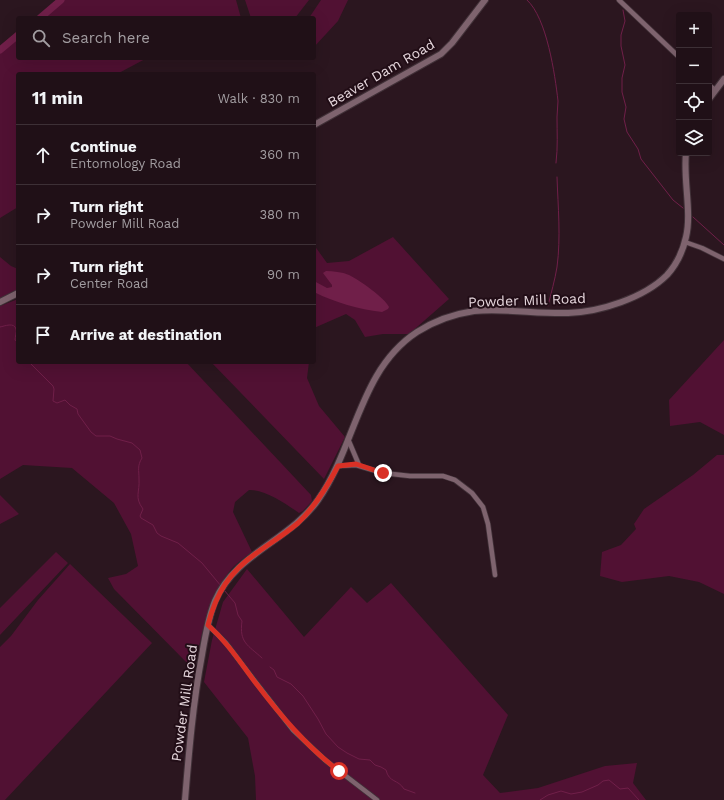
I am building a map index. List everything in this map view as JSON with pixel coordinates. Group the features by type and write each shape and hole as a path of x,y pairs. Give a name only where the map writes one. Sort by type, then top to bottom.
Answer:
{"main road":[{"name":"Beaver Dam Road","path":"316,124 441,54 452,43 485,0"},
{"path":"712,94 724,79"},
{"name":"Powder Mill Road","path":"185,800 194,701 208,625 222,587 243,563 287,532 305,516 321,495 338,466 368,391 383,364 403,342 428,325 451,316 490,310 568,313 612,305 644,292 660,281 676,263 684,242 688,223 685,178 686,156"},
{"path":"0,302 16,295"}],"street":[{"path":"619,0 676,54"},
{"path":"684,242 702,248 724,259"},
{"path":"348,439 359,465"},
{"path":"338,466 359,465 383,473 449,477 468,490 479,501 488,524 495,574"},
{"path":"208,625 226,643 294,730 325,760 377,800"}],"shaded area":[{"path":"61,0 236,0 240,16 42,16"},
{"path":"245,0 309,0 297,16 250,16"},
{"path":"321,0 348,0 338,21 316,45 316,16 310,16"},
{"path":"16,37 16,60 143,60 121,72 16,72 16,208 0,218 0,50"},
{"path":"393,237 449,299 409,334 383,334 365,337 355,320 346,314 316,327 316,248 327,263 349,261"},
{"path":"0,257 16,268 16,294 0,302"},
{"path":"326,271 335,271 349,275 371,289 387,303 389,307 388,309 382,312 364,309 339,302 316,293 316,282 327,288 332,287 323,273"},
{"path":"16,300 16,364 188,364 311,495 312,501 303,511 299,513 268,494 255,490 249,490 235,502 233,512 252,552 231,569 216,594 207,618 194,666 190,666 114,589 108,578 126,574 138,566 131,534 114,503 72,468 23,465 0,479 0,306"},
{"path":"724,340 724,435 700,422 670,426 669,400"},
{"path":"213,364 309,364 307,378 319,406 345,437 324,479"},
{"path":"717,455 724,455 724,594 699,582 669,576 622,582 600,576 602,552 621,545 636,529 634,524 644,509 693,475"},
{"path":"0,495 19,514 0,524"},
{"path":"56,552 68,563 0,635 0,608"},
{"path":"70,564 152,643 5,800 0,800 0,647 11,636 38,600"},
{"path":"247,569 304,637 351,587 367,603 391,583 508,715 483,775 500,793 538,788 605,766 637,763 633,783 646,800 256,800 255,776 248,738 204,682 212,640 223,602"}],"waterway":[{"path":"42,16 61,0"},
{"path":"527,0 534,8 545,33 555,77 558,101 556,163"},
{"path":"623,10 625,21 621,35 621,46 625,65 622,78 622,92 626,107 624,119 627,132 638,149 641,159 673,200 683,208"},
{"path":"0,50 16,37"},
{"path":"548,306 556,272 559,244 557,177"},
{"path":"693,217 724,245"},
{"path":"0,327 9,325 15,327 16,329"},
{"path":"16,331 16,341"},
{"path":"31,364 53,386 53,401 57,403 65,400 77,409 78,414 91,432 96,436 110,436 132,443 140,450 142,458 139,466 138,498 143,509 140,516 141,518 153,525 157,533 161,536 178,543 202,563 221,586"},
{"path":"224,590 235,603 238,615 242,621 241,628 243,639 262,658"},
{"path":"270,667 274,670 277,677 291,684 303,696 326,734 338,747 359,759 370,760 375,765 386,770 389,777 404,789 415,793"},
{"path":"540,800 548,795 561,791 571,794 582,792 598,785 603,781 609,780 620,789 628,788 639,800"}],"route":[{"path":"339,771 313,750 294,730 272,704 226,643 208,625 216,599 229,578 243,563 292,528 305,516 321,495 338,466 356,464 383,473"}]}
